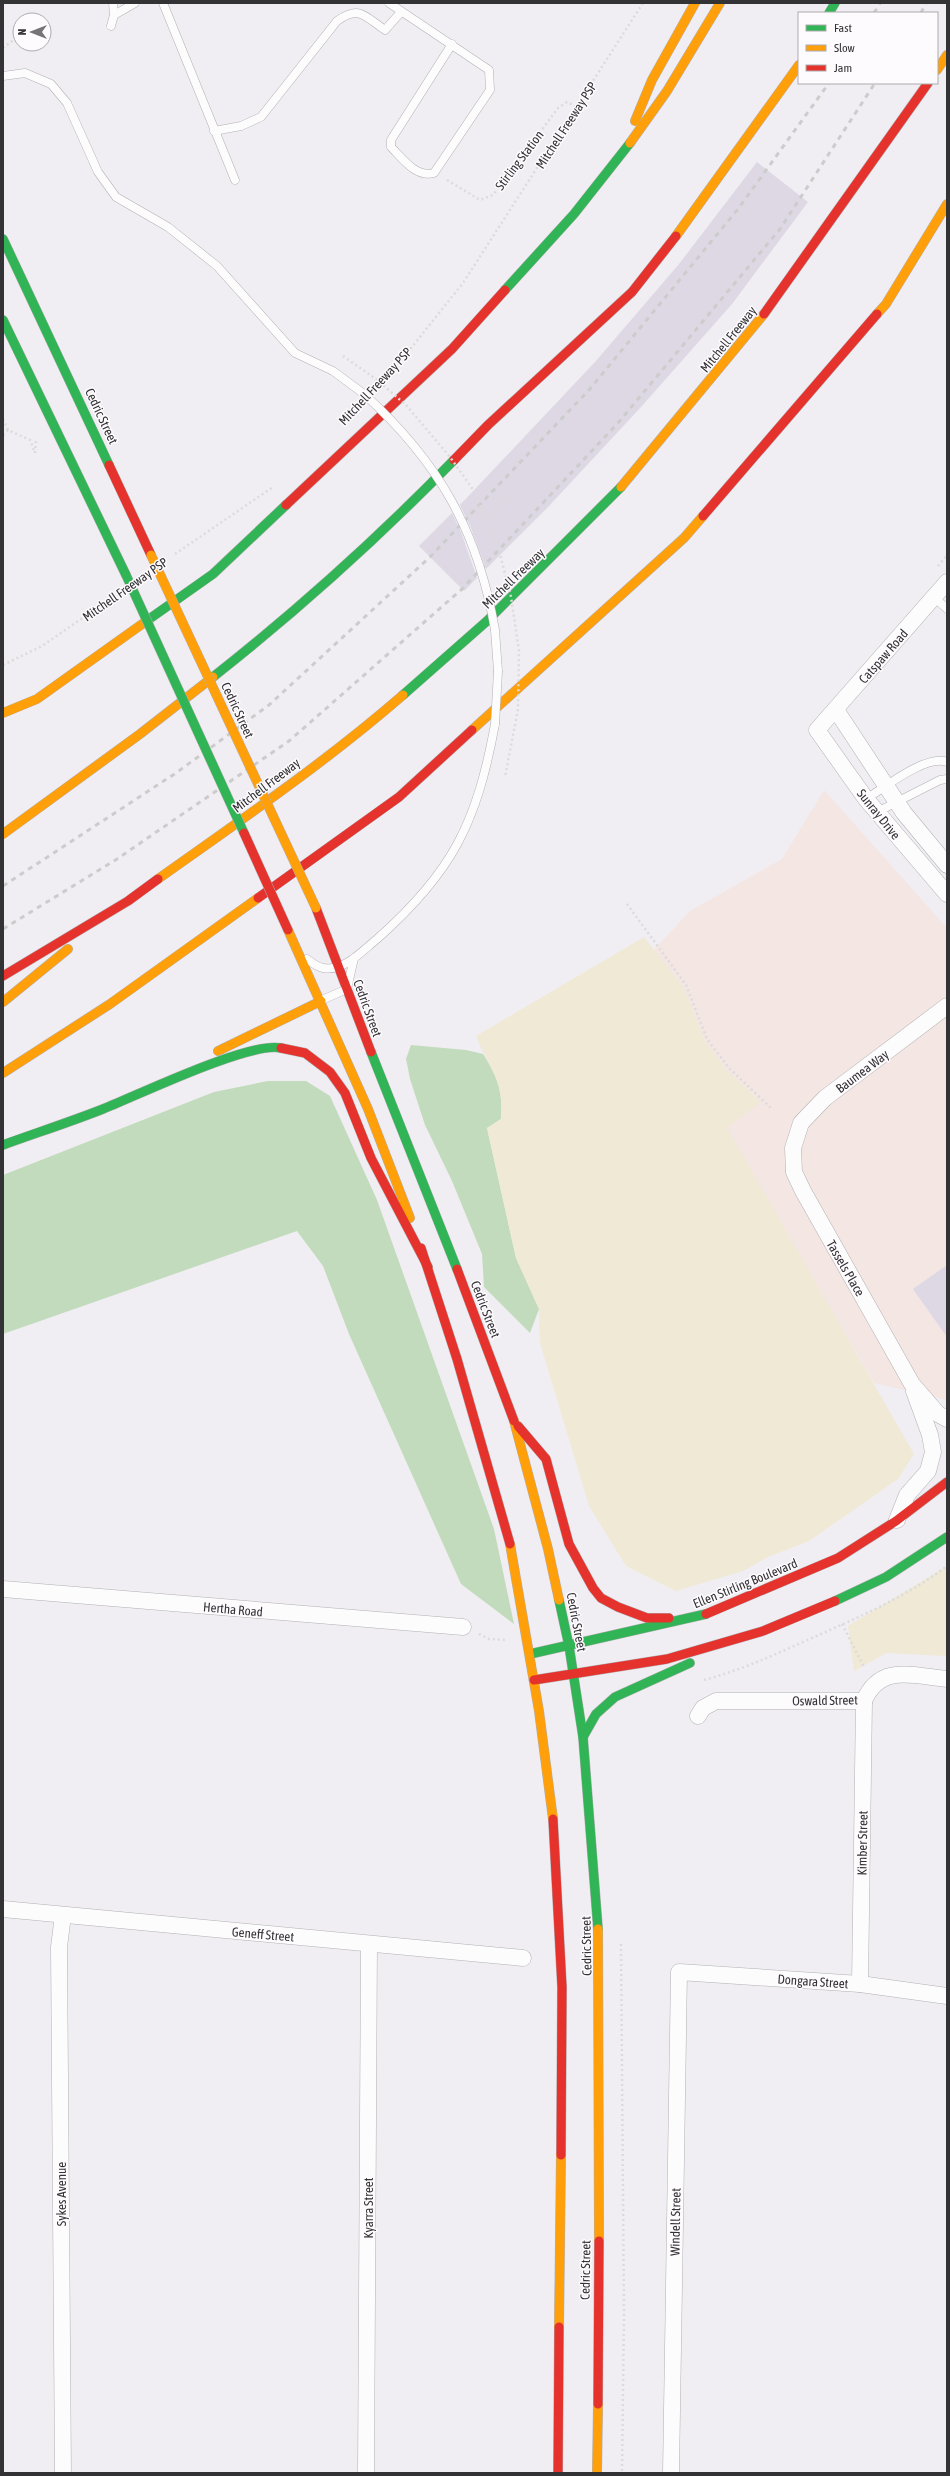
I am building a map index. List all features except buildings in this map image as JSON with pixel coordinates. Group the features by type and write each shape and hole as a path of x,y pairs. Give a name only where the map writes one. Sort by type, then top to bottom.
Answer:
{"main road":[{"path":"622,154 652,80 695,3"},
{"path":"3,713 37,699 213,574 452,349 574,214 622,154 667,91 720,3"},
{"path":"830,12 835,3"},
{"path":"938,69 947,56"},
{"path":"3,834 140,734 265,636 410,505 488,425 632,292 692,216 798,65"},
{"name":"Mitchell Freeway","path":"3,976 128,900 253,811 376,718 487,621 560,550 632,476 763,316 927,84"},
{"path":"3,1073 110,1004 399,796 678,543 886,304 947,204"},
{"name":"Cedric Street","path":"3,239 324,926 387,1096 436,1213 513,1419 549,1556 574,1673 583,1737 598,1910 600,2070 597,2473"},
{"name":"Cedric Street","path":"3,320 126,575 321,1001 386,1151 428,1267 513,1554 534,1680 555,1836 560,1917 562,1994 558,2473"},
{"path":"3,1002 128,900"},
{"path":"181,1077 226,1046 321,1001"},
{"path":"3,1145 103,1109 234,1056 272,1046 305,1054 330,1072 345,1093 371,1158 428,1267"},
{"path":"513,1419 546,1459 569,1544 593,1588 601,1598 647,1618 690,1619"},
{"name":"Ellen Stirling Boulevard","path":"530,1654 690,1619 800,1576 838,1558 896,1521 947,1482"},
{"path":"583,1737 596,1714 615,1696 763,1631 820,1608 886,1577 947,1537"},
{"path":"534,1680 667,1659 763,1631"}],"street":[{"name":"Catspaw Road","path":"817,730 947,582"},
{"name":"Sunray Drive","path":"836,710 896,801 947,865"},
{"name":"Sunray Drive","path":"817,730 866,799 947,894"},
{"name":"Baumea Way","path":"793,1148 801,1123 825,1098 947,1006"},
{"name":"Tassels Place","path":"793,1148 794,1172 803,1191 912,1384 930,1435 933,1452 928,1471 907,1495 896,1521"},
{"name":"Tassels Place","path":"912,1384 938,1414 947,1419"},
{"name":"Hertha Road","path":"3,1589 463,1627"},
{"name":"Oswald Street","path":"698,1716 703,1708 716,1701 864,1701 868,1690 884,1677 894,1674 947,1679"},
{"name":"Kimber Street","path":"860,1984 864,1701"},
{"name":"Geneff Street","path":"3,1909 523,1958"},
{"name":"Sykes Avenue","path":"63,1915 59,1947 63,2473"},
{"name":"Kyarra Street","path":"366,2473 369,1944"},
{"name":"Dongara Street","path":"679,1972 860,1984 947,1996"},
{"name":"Windell Street","path":"671,2473 679,1972"}],"lane":[{"path":"111,26 114,15 112,3"},
{"path":"114,15 135,3"},
{"path":"163,3 235,180"},
{"path":"389,3 452,44 489,70 490,90 434,173 425,175 418,173 391,147 391,140 452,44"},
{"path":"214,131 241,126 261,117 337,21 350,13 360,13 384,30 401,12"},
{"path":"3,76 25,73 51,84 67,103 98,172 116,197 181,236 217,266 295,353 332,371 364,394 393,420 435,471 457,508 480,563 493,617 498,672 495,724 486,771 462,836 441,872 408,911 354,958 339,967 322,968 304,957 288,930"},
{"path":"934,597 947,609"},
{"path":"866,799 929,762 942,760 947,762"},
{"path":"877,812 896,801 940,780 947,779"},
{"path":"321,1001 347,989 354,958"}],"path":[{"name":"Mitchell Freeway PSP","path":"372,391 400,362 463,283 577,107 642,3"},
{"path":"3,48 12,41"},
{"name":"Stirling Station","path":"434,173 480,200 493,195 558,108 567,102 577,107"},
{"path":"3,419 8,430 30,440 35,453"},
{"path":"3,435 8,430"},
{"path":"486,520 522,481"},
{"name":"Mitchell Freeway PSP","path":"172,556 277,484"},
{"name":"Mitchell Freeway PSP","path":"3,665 42,646 114,596"},
{"path":"627,904 686,985 707,1039 729,1068 772,1109"},
{"path":"842,1624 864,1667"},
{"path":"463,1627 489,1639 509,1640"}],"shaded area":[{"path":"824,790 947,928 947,1400 874,1383 633,972 690,911 782,859"}],"green space":[{"path":"411,1045 466,1050 483,1054 496,1078 501,1101 501,1119 487,1128 516,1258 539,1309 530,1333 484,1287 482,1254 452,1181 425,1125 410,1079 406,1059"},
{"path":"268,1081 306,1081 330,1096 377,1200 494,1529 514,1624 461,1584 349,1334 323,1266 297,1231 3,1334 3,1175 214,1092"}],"sand":[{"path":"644,937 683,987 705,1041 726,1070 761,1102 727,1128 914,1454 898,1479 809,1541 768,1557 743,1571 676,1591 626,1566 589,1506 540,1343 539,1309 516,1258 487,1128 501,1119 501,1095 495,1076 476,1036"},
{"path":"947,1566 947,1656 886,1653 854,1671 848,1626"}],"railway":[{"path":"875,12 880,3"},
{"path":"922,12 926,3"},
{"path":"3,886 176,773 269,705 430,557 589,390 738,209 828,84"},
{"path":"3,929 117,859 289,741 462,589 618,423 780,229 874,84"}],"traffic: fast":[{"path":"830,12 835,3"},
{"path":"505,290 574,214 630,143"},
{"path":"3,239 109,465"},
{"path":"3,320 126,575"},
{"path":"213,677 276,626 367,545 454,460"},
{"path":"403,695 487,621 621,487"},
{"path":"145,622 213,574 286,505"},
{"path":"126,575 244,833"},
{"path":"3,1145 103,1109 220,1061 266,1048 281,1048"},
{"path":"371,1052 457,1269"},
{"path":"835,1601 886,1577 947,1537"},
{"path":"559,1600 569,1646 583,1737 598,1929"},
{"path":"530,1654 706,1614"},
{"path":"583,1737 596,1714 615,1697 690,1663"}],"traffic: slow":[{"path":"635,121 652,80 695,3"},
{"path":"630,143 667,91 720,3"},
{"path":"938,68 947,55"},
{"path":"676,236 798,66"},
{"path":"877,314 886,304 947,204"},
{"path":"621,487 764,314"},
{"path":"472,730 684,538 703,516"},
{"path":"151,555 316,908"},
{"path":"3,713 37,699 145,622"},
{"path":"3,834 140,734 213,677"},
{"path":"158,879 252,813 314,767 403,695"},
{"path":"3,1073 110,1004 258,898"},
{"path":"288,930 368,1109 410,1218"},
{"path":"3,1002 68,949"},
{"path":"218,1051 321,1001"},
{"path":"514,1421 548,1549 559,1600"},
{"path":"510,1544 539,1711 553,1819"},
{"path":"598,1929 599,2241"},
{"path":"559,2327 561,2155"},
{"path":"597,2473 598,2404"}],"traffic: jam":[{"path":"764,314 927,84"},
{"path":"454,460 488,425 632,292 676,236"},
{"path":"286,505 452,349 505,290"},
{"path":"703,516 877,314"},
{"path":"109,465 151,555"},
{"path":"258,898 399,797 472,730"},
{"path":"244,833 288,930"},
{"path":"3,976 128,901 158,879"},
{"path":"316,908 371,1052"},
{"path":"281,1048 305,1053 330,1072 345,1093 371,1158 428,1267"},
{"path":"421,1248 457,1359 510,1544"},
{"path":"457,1269 514,1421"},
{"path":"518,1426 546,1459 569,1544 593,1588 601,1598 618,1607 647,1618 669,1618"},
{"path":"706,1614 838,1558 896,1521 947,1482"},
{"path":"534,1680 667,1659 763,1631 835,1601"},
{"path":"553,1819 562,1987 561,2155"},
{"path":"598,2404 599,2241"},
{"path":"558,2473 559,2327"}]}
